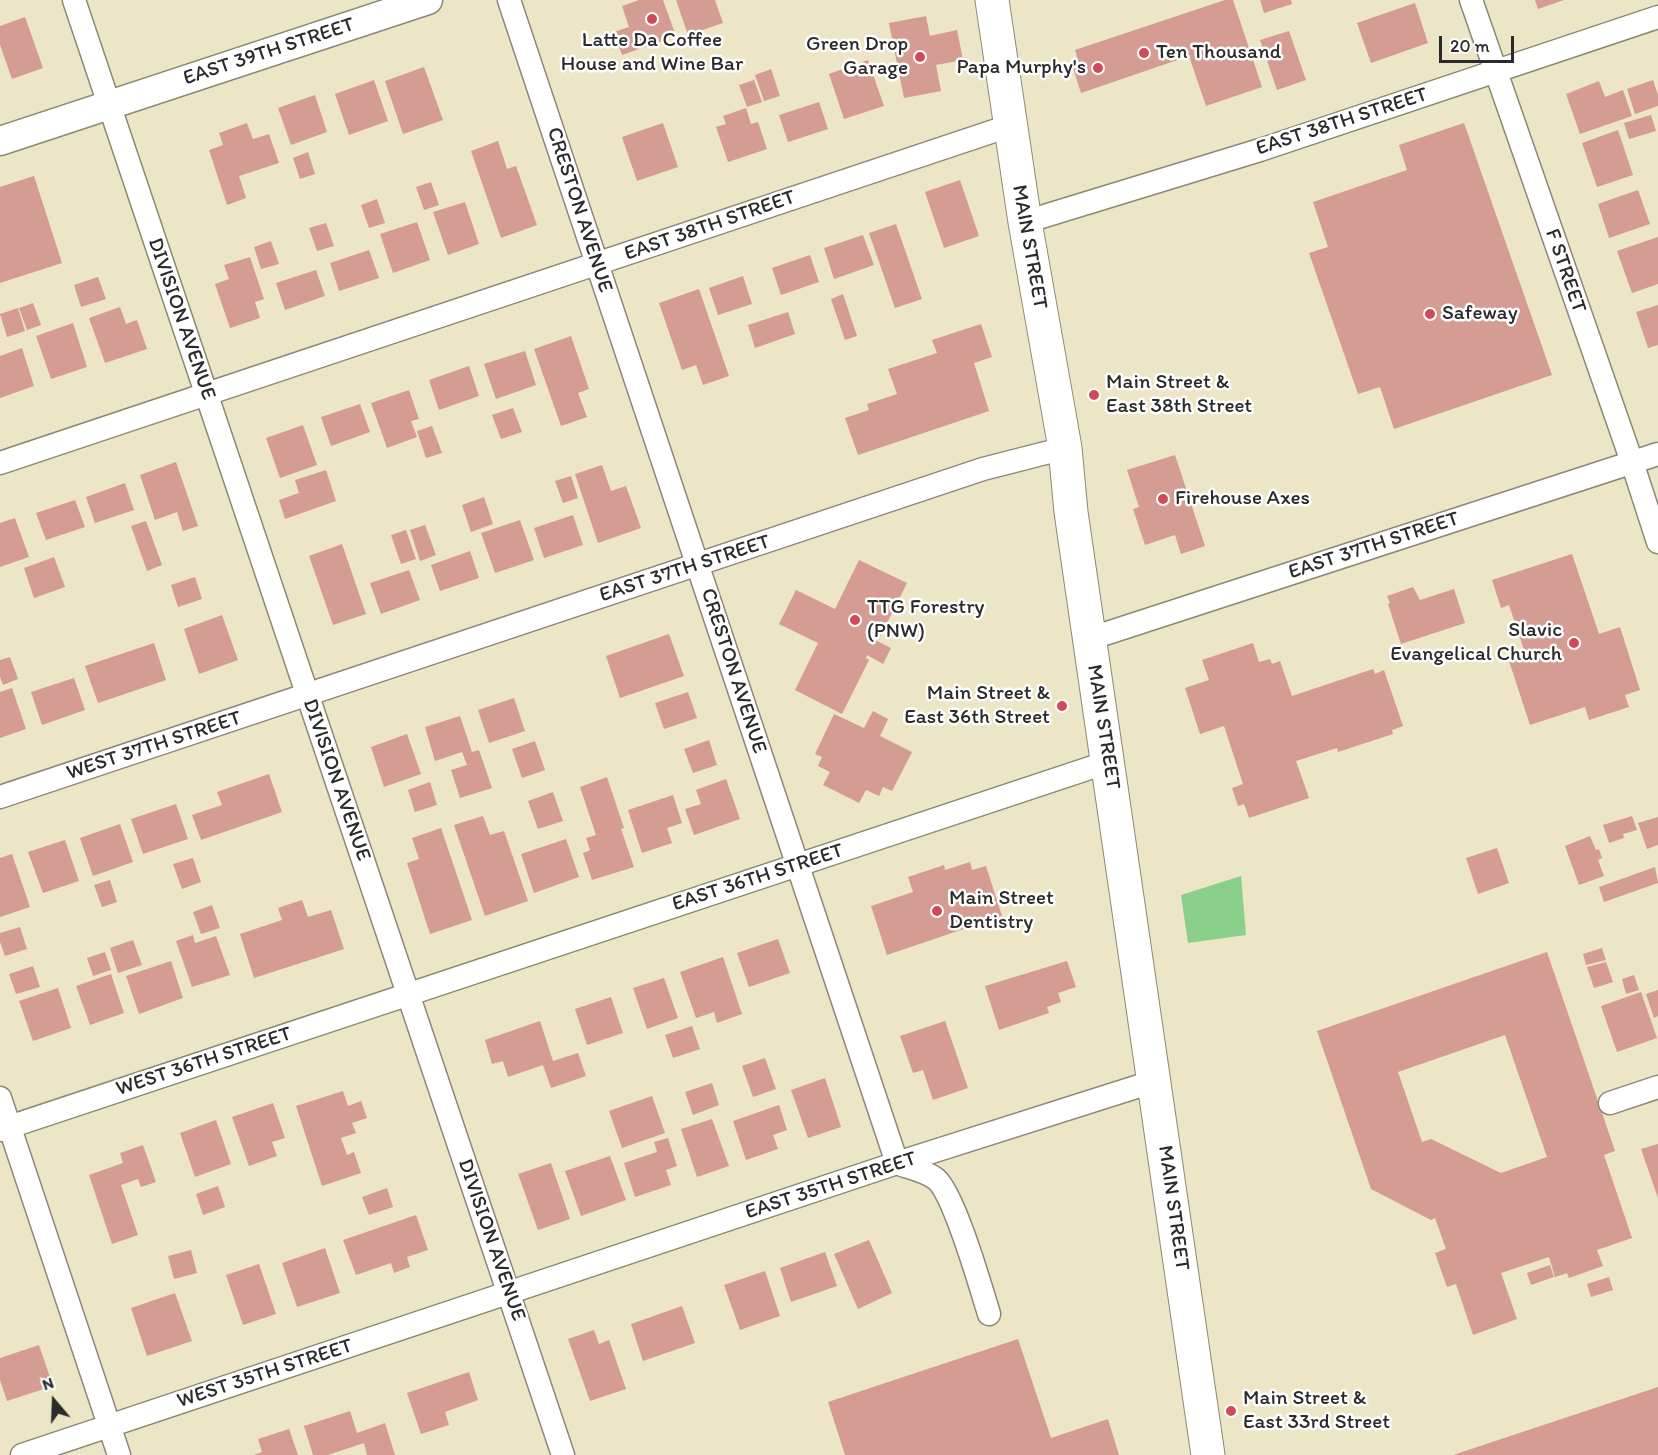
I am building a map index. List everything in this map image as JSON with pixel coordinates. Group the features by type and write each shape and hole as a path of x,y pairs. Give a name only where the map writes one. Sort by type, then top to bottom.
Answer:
{"main road":[{"name":"MAIN STREET","path":"992,0 1009,126 1065,448 1089,639 1208,1455"}],"street":[{"name":"DIVISION AVENUE","path":"74,0 563,1455"},
{"name":"EAST 39TH STREET","path":"0,141 428,0"},
{"name":"CRESTON AVENUE","path":"509,0 897,1163"},
{"name":"F STREET","path":"1471,0 1658,542"},
{"name":"EAST 38TH STREET","path":"1025,222 1260,150 1658,17"},
{"name":"EAST 38TH STREET","path":"0,463 1009,126"},
{"name":"EAST 37TH STREET","path":"308,694 983,469 1065,448"},
{"name":"EAST 37TH STREET","path":"1089,639 1658,454"},
{"name":"WEST 37TH STREET","path":"0,797 308,694"},
{"name":"EAST 36TH STREET","path":"408,994 1108,762"},
{"name":"WEST 36TH STREET","path":"5,1128 408,994"},
{"name":"EAST 35TH STREET","path":"509,1293 897,1163 1155,1081"},
{"path":"1610,1103 1658,1087"},
{"path":"0,1098 5,1128 119,1455"},
{"path":"897,1163 936,1179 944,1188 964,1238 989,1314"},
{"name":"WEST 35TH STREET","path":"22,1455 509,1293"}],"green space":[{"path":"1241,876 1246,935 1188,943 1181,895"}],"building":[{"path":"639,0 663,0 676,36 622,55 614,32 629,27 622,6"},
{"path":"676,0 715,0 723,23 688,35"},
{"path":"1225,0 1233,0 1262,87 1206,106 1189,56 1081,93 1071,62 1078,60 1075,50"},
{"path":"1260,0 1291,0 1292,4 1264,13"},
{"path":"1535,0 1564,0 1538,9"},
{"path":"1415,3 1428,43 1371,63 1357,23"},
{"path":"926,16 930,36 957,30 963,60 936,65 941,91 904,98 889,23"},
{"path":"25,17 43,68 12,79 0,45 0,26"},
{"path":"1289,31 1306,80 1277,90 1260,40"},
{"path":"868,60 884,106 844,119 829,74"},
{"path":"424,67 443,120 403,134 385,81"},
{"path":"771,69 780,96 764,101 755,75"},
{"path":"374,80 388,121 349,135 335,94"},
{"path":"754,80 762,102 747,107 739,85"},
{"path":"1653,80 1658,95 1658,106 1635,114 1627,89"},
{"path":"1599,81 1605,97 1623,90 1632,116 1580,134 1566,94"},
{"path":"315,95 327,132 291,145 278,108"},
{"path":"819,102 828,129 788,142 779,115"},
{"path":"746,108 751,124 758,122 767,149 728,162 716,127 726,124 723,116"},
{"path":"1651,115 1656,131 1629,139 1624,123"},
{"path":"247,123 253,139 269,134 279,163 239,176 246,198 227,205 209,150 223,145 219,133"},
{"path":"663,123 678,167 637,181 622,137"},
{"name":"Safeway","path":"1464,123 1552,375 1394,429 1380,387 1358,394 1309,253 1328,247 1313,202 1407,170 1399,145"},
{"path":"1618,130 1633,175 1597,187 1582,143"},
{"path":"498,141 507,169 516,166 537,225 501,238 471,151"},
{"path":"308,152 315,174 300,179 293,158"},
{"path":"34,176 62,263 0,283 0,187"},
{"path":"960,180 979,236 944,248 925,192"},
{"path":"431,182 439,205 424,210 416,187"},
{"path":"1638,190 1650,224 1609,238 1598,204"},
{"path":"377,199 385,223 369,228 361,205"},
{"path":"465,202 479,244 448,255 433,212"},
{"path":"417,222 430,260 393,273 380,234"},
{"path":"326,223 334,246 317,251 309,228"},
{"path":"896,224 922,299 895,308 869,233"},
{"path":"863,235 874,265 834,279 824,248"},
{"path":"1658,237 1658,284 1632,293 1617,251"},
{"path":"271,241 279,264 261,269 254,247"},
{"path":"369,250 379,278 339,291 330,263"},
{"path":"810,255 819,282 781,295 772,268"},
{"path":"250,257 264,299 255,302 260,318 230,328 215,284 229,279 224,265"},
{"path":"316,270 325,296 285,310 276,283"},
{"path":"743,276 752,304 718,315 709,288"},
{"path":"98,277 106,299 81,307 74,285"},
{"path":"699,289 729,376 703,385 696,365 682,370 659,303"},
{"path":"843,294 857,336 845,340 831,299"},
{"path":"33,303 41,325 27,330 19,308"},
{"path":"1658,305 1658,345 1648,348 1636,312"},
{"path":"120,307 126,324 137,320 147,349 105,363 89,318"},
{"path":"18,308 25,331 7,337 0,314"},
{"path":"788,312 795,334 755,348 748,325"},
{"path":"73,323 87,367 51,379 36,336"},
{"path":"981,324 992,357 974,363 989,411 858,455 845,418 869,410 867,404 897,394 888,369 937,353 932,340"},
{"path":"571,336 589,389 578,393 587,417 561,426 534,349"},
{"path":"22,348 34,386 0,398 0,356"},
{"path":"525,351 536,385 496,399 484,364"},
{"path":"469,366 479,396 439,410 429,380"},
{"path":"409,390 419,419 411,421 417,437 387,448 371,403"},
{"path":"360,404 370,432 331,446 321,417"},
{"path":"513,408 522,432 501,439 492,415"},
{"path":"303,425 317,465 280,478 266,438"},
{"path":"432,426 442,453 426,458 417,431"},
{"name":"Firehouse Axes","path":"1175,455 1205,546 1181,554 1175,535 1145,545 1133,509 1139,507 1127,470"},
{"path":"176,462 198,526 183,531 177,512 155,520 140,475"},
{"path":"602,465 611,491 626,486 641,528 598,543 575,474"},
{"path":"326,470 336,501 285,519 279,500 299,493 295,480"},
{"path":"571,476 578,498 563,503 555,481"},
{"path":"125,483 134,510 95,523 86,497"},
{"path":"484,497 493,524 471,532 462,505"},
{"path":"75,500 85,527 46,540 36,513"},
{"path":"573,515 583,545 544,558 534,528"},
{"path":"15,518 29,557 0,567 0,523"},
{"path":"520,520 534,560 495,573 481,533"},
{"path":"146,521 162,565 147,571 131,526"},
{"path":"425,525 436,555 420,561 410,530"},
{"path":"406,530 416,559 401,564 391,535"},
{"path":"342,544 366,614 333,625 309,556"},
{"path":"470,551 479,578 440,591 431,565"},
{"name":"Slavic Evangelical Church","path":"1572,554 1599,634 1620,627 1640,690 1625,695 1629,707 1589,720 1585,707 1530,725 1508,658 1525,653 1509,605 1501,608 1492,580"},
{"path":"54,557 65,587 34,598 24,568"},
{"path":"859,560 907,583 879,639 876,637 875,640 891,648 883,664 867,655 866,658 869,660 842,714 795,690 818,643 779,624 796,590 835,609"},
{"path":"409,570 420,600 381,614 370,583"},
{"path":"195,577 202,599 178,607 171,585"},
{"path":"1413,587 1420,600 1454,589 1465,623 1401,644 1387,596"},
{"path":"222,615 238,660 199,674 184,629"},
{"path":"669,634 684,676 620,698 606,656"},
{"path":"154,643 166,680 98,703 85,666"},
{"path":"1253,643 1259,662 1270,659 1272,664 1280,661 1292,696 1373,669 1375,674 1384,670 1403,726 1392,730 1393,734 1338,752 1337,748 1296,761 1309,798 1249,818 1244,804 1238,806 1232,788 1243,784 1224,726 1200,734 1185,688 1209,680 1202,660"},
{"path":"10,657 18,679 3,685 0,677 0,660"},
{"path":"74,678 85,710 42,725 31,692"},
{"path":"12,688 26,729 0,738 0,692"},
{"path":"688,692 697,718 664,729 655,703"},
{"path":"514,698 525,731 489,743 478,710"},
{"path":"873,711 888,719 880,736 912,752 892,791 883,787 879,796 866,790 859,803 823,785 830,772 818,766 822,757 815,754 834,714 864,728"},
{"path":"460,716 472,752 479,750 492,788 460,798 451,770 467,765 462,752 435,761 425,727"},
{"path":"407,734 421,774 384,787 371,747"},
{"path":"709,740 717,765 693,773 684,749"},
{"path":"535,741 545,770 522,778 512,749"},
{"path":"269,774 282,812 201,840 192,815 222,805 217,792"},
{"path":"607,777 634,867 592,880 583,853 590,850 586,838 596,835 580,787"},
{"path":"726,779 740,819 694,835 685,809 701,804 696,790"},
{"path":"430,782 437,805 415,812 408,790"},
{"path":"553,792 563,821 538,829 528,801"},
{"path":"673,795 682,823 667,828 672,843 642,853 628,810"},
{"path":"176,804 188,839 143,854 131,819"},
{"path":"483,816 490,835 504,831 528,901 485,916 454,825"},
{"path":"1632,816 1637,830 1623,834 1624,838 1609,843 1603,825"},
{"path":"1658,817 1658,845 1647,849 1638,823"},
{"path":"120,824 133,862 93,876 80,838"},
{"path":"441,828 472,920 430,934 407,863 419,859 412,838"},
{"path":"1590,836 1596,850 1599,849 1602,858 1598,860 1604,876 1579,885 1565,846"},
{"path":"566,839 579,877 534,893 521,854"},
{"path":"65,840 79,881 43,893 28,852"},
{"path":"1497,848 1509,883 1478,894 1466,858"},
{"path":"12,854 30,907 0,917 0,858"},
{"path":"193,858 201,882 182,889 173,864"},
{"name":"Main Street Dentistry","path":"970,862 972,870 986,866 1002,916 887,955 871,906 913,892 908,877 944,865 945,870"},
{"path":"1655,867 1658,883 1604,902 1599,887"},
{"path":"110,880 117,902 102,907 94,885"},
{"path":"302,900 308,917 331,910 344,949 254,978 240,934 282,920 278,908"},
{"path":"212,905 220,928 201,934 193,912"},
{"path":"20,927 27,949 5,956 0,942 0,933"},
{"path":"193,935 195,943 216,936 230,975 192,987 176,941"},
{"path":"778,939 790,973 749,987 737,953"},
{"path":"133,940 142,965 118,973 110,948"},
{"path":"1602,948 1606,960 1586,965 1583,954"},
{"path":"105,952 111,970 93,976 87,958"},
{"path":"1547,952 1615,1151 1604,1155 1632,1238 1597,1250 1603,1266 1569,1278 1567,1273 1555,1277 1549,1257 1501,1273 1517,1319 1473,1335 1456,1284 1447,1287 1435,1253 1446,1249 1435,1218 1431,1220 1371,1189 1317,1031","holes":["1505,1035 1547,1157 1501,1173 1431,1139 1422,1142 1398,1072"]},
{"path":"723,957 742,1014 717,1023 714,1012 696,1018 680,972"},
{"path":"171,961 183,998 139,1014 126,976"},
{"path":"1067,961 1076,987 1058,993 1061,1002 1047,1007 1049,1013 999,1030 985,986"},
{"path":"1606,962 1613,982 1594,988 1587,967"},
{"path":"33,966 40,987 16,994 9,974"},
{"path":"111,974 124,1013 90,1025 76,986"},
{"path":"1634,975 1639,990 1626,994 1622,979"},
{"path":"664,978 678,1018 647,1029 633,988"},
{"path":"58,988 71,1028 33,1041 19,1001"},
{"path":"1658,990 1658,1016 1654,1018 1646,994"},
{"path":"1641,992 1657,1038 1617,1052 1601,1006"},
{"path":"611,997 623,1033 587,1045 575,1009"},
{"path":"540,1021 553,1061 578,1053 586,1076 551,1088 543,1065 508,1077 503,1061 492,1064 485,1040"},
{"path":"945,1021 968,1088 933,1100 923,1070 913,1073 900,1036"},
{"path":"692,1026 700,1049 673,1058 665,1035"},
{"path":"765,1058 776,1089 753,1097 742,1066"},
{"path":"825,1078 841,1127 808,1138 791,1090"},
{"path":"712,1083 719,1105 693,1115 685,1092"},
{"path":"343,1091 348,1106 361,1101 367,1118 352,1123 356,1133 341,1138 347,1155 354,1152 361,1173 322,1186 296,1106"},
{"path":"652,1096 665,1133 622,1148 609,1111"},
{"path":"273,1103 285,1138 272,1142 277,1156 249,1166 232,1117"},
{"path":"779,1105 787,1130 773,1135 778,1149 746,1160 733,1121"},
{"path":"712,1119 729,1166 697,1177 681,1129"},
{"path":"216,1120 231,1164 195,1177 180,1133"},
{"path":"668,1138 677,1166 666,1170 671,1185 635,1197 624,1163 657,1152 654,1142"},
{"path":"1658,1144 1658,1198 1641,1149"},
{"path":"143,1145 156,1182 141,1187 138,1179 121,1185 138,1235 112,1244 89,1175 123,1163 120,1153"},
{"path":"610,1156 626,1200 581,1216 565,1171"},
{"path":"551,1163 570,1219 538,1230 518,1174"},
{"path":"218,1186 225,1207 203,1215 196,1194"},
{"path":"387,1188 393,1207 369,1215 362,1197"},
{"path":"416,1215 428,1250 407,1257 410,1267 394,1273 391,1263 356,1275 343,1240"},
{"path":"869,1240 892,1293 858,1309 834,1254"},
{"path":"325,1248 340,1293 297,1307 282,1263"},
{"path":"191,1250 197,1273 174,1279 168,1256"},
{"path":"825,1252 837,1286 791,1302 780,1268"},
{"path":"259,1264 276,1314 243,1325 226,1275"},
{"path":"1550,1265 1554,1277 1531,1285 1527,1273"},
{"path":"765,1271 780,1316 740,1330 724,1285"},
{"path":"1609,1277 1613,1290 1591,1297 1587,1284"},
{"path":"175,1293 192,1341 147,1356 131,1308"},
{"path":"682,1306 695,1343 643,1361 631,1324"},
{"path":"594,1330 599,1344 609,1340 626,1389 590,1401 568,1339"},
{"path":"1018,1339 1051,1438 1108,1419 1119,1455 845,1455 828,1402"},
{"path":"39,1345 53,1386 7,1401 0,1380 0,1358"},
{"path":"469,1372 478,1400 445,1412 449,1425 421,1434 407,1393"},
{"path":"1658,1387 1658,1455 1453,1455"},
{"path":"350,1411 357,1433 385,1423 395,1455 367,1455 364,1443 328,1455 313,1455 304,1426"},
{"path":"289,1429 298,1455 254,1455 262,1452 258,1439"}],"place":[{"name":"Latte Da Coffee House and Wine Bar","path":"652,19"},
{"name":"Ten Thousand","path":"1144,53"},
{"name":"Green Drop Garage","path":"920,57"},
{"name":"Papa Murphy's","path":"1098,68"},
{"name":"Safeway","path":"1430,314"},
{"name":"Main Street & East 38th Street","path":"1094,395"},
{"name":"Firehouse Axes","path":"1163,499"},
{"name":"TTG Forestry (PNW)","path":"855,620"},
{"name":"Slavic Evangelical Church","path":"1574,643"},
{"name":"Main Street & East 36th Street","path":"1062,706"},
{"name":"Main Street Dentistry","path":"937,911"},
{"name":"Main Street & East 33rd Street","path":"1231,1411"}]}
